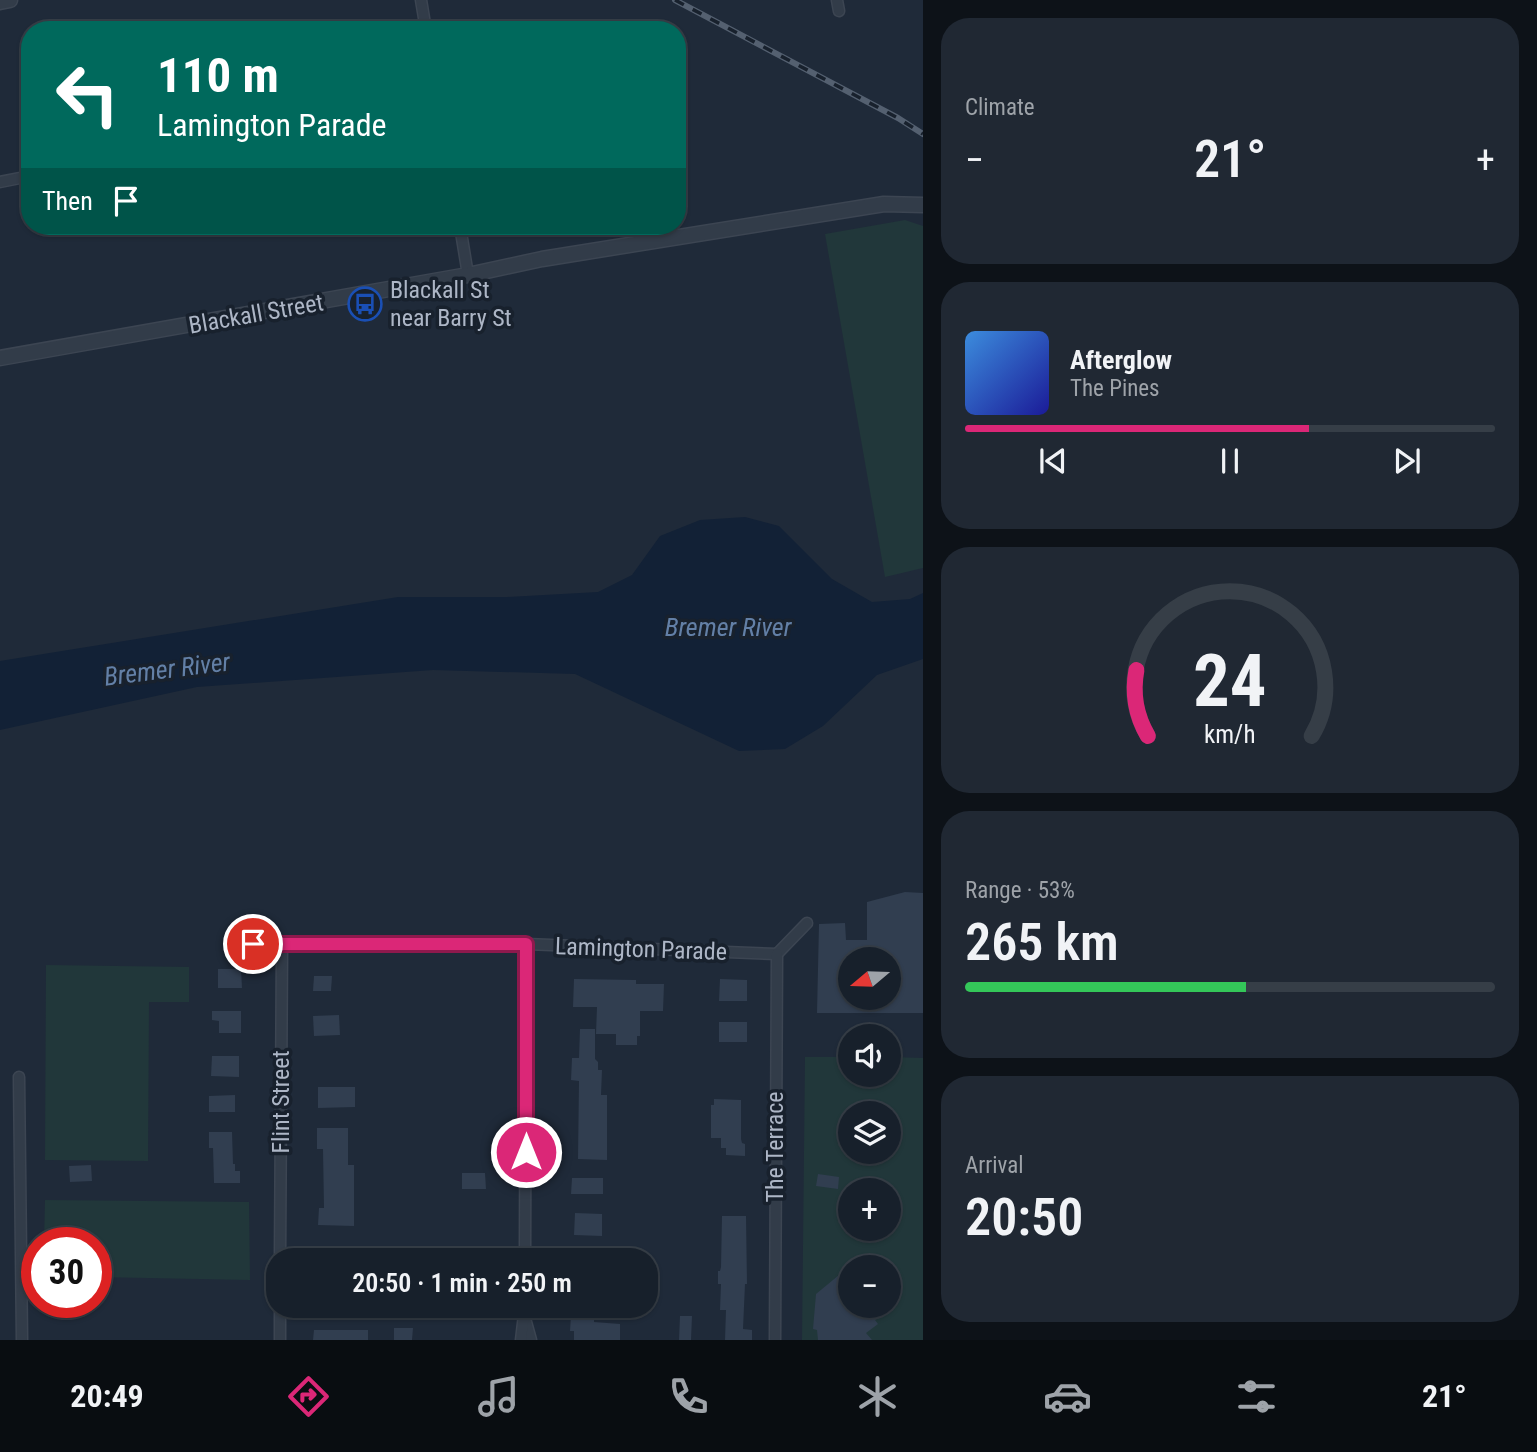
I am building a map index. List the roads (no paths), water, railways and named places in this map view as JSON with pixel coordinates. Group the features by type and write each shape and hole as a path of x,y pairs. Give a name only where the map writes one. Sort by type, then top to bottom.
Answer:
{"street":[{"path":"0,2 10,0"},
{"path":"421,0 424,21"},
{"path":"0,181 21,178"},
{"name":"Blackall Street","path":"686,235 884,204 923,205"},
{"path":"461,235 468,275"},
{"name":"Blackall Street","path":"0,358 683,235"},
{"path":"777,954 807,923"},
{"name":"Lamington Parade","path":"253,944 526,944 777,954"},
{"path":"525,1248 526,944"},
{"name":"Flint Street","path":"280,1248 282,945"},
{"name":"The Terrace","path":"775,1340 777,954"},
{"path":"19,1077 22,1340"},
{"path":"280,1318 280,1340"},
{"path":"522,1340 524,1318"},
{"path":"526,1318 531,1340"}],"water":[{"name":"Bremer River","path":"745,517 779,526 832,579 872,602 910,599 923,593 923,659 877,675 823,726 785,749 739,751 575,674 433,670 197,687 0,730 0,661 398,597 507,597 598,592 632,575 660,536 700,520"}],"railway":[{"path":"675,0 898,118 923,134"}],"place":[{"name":"Blackall St near Barry St","path":"365,304"}]}
